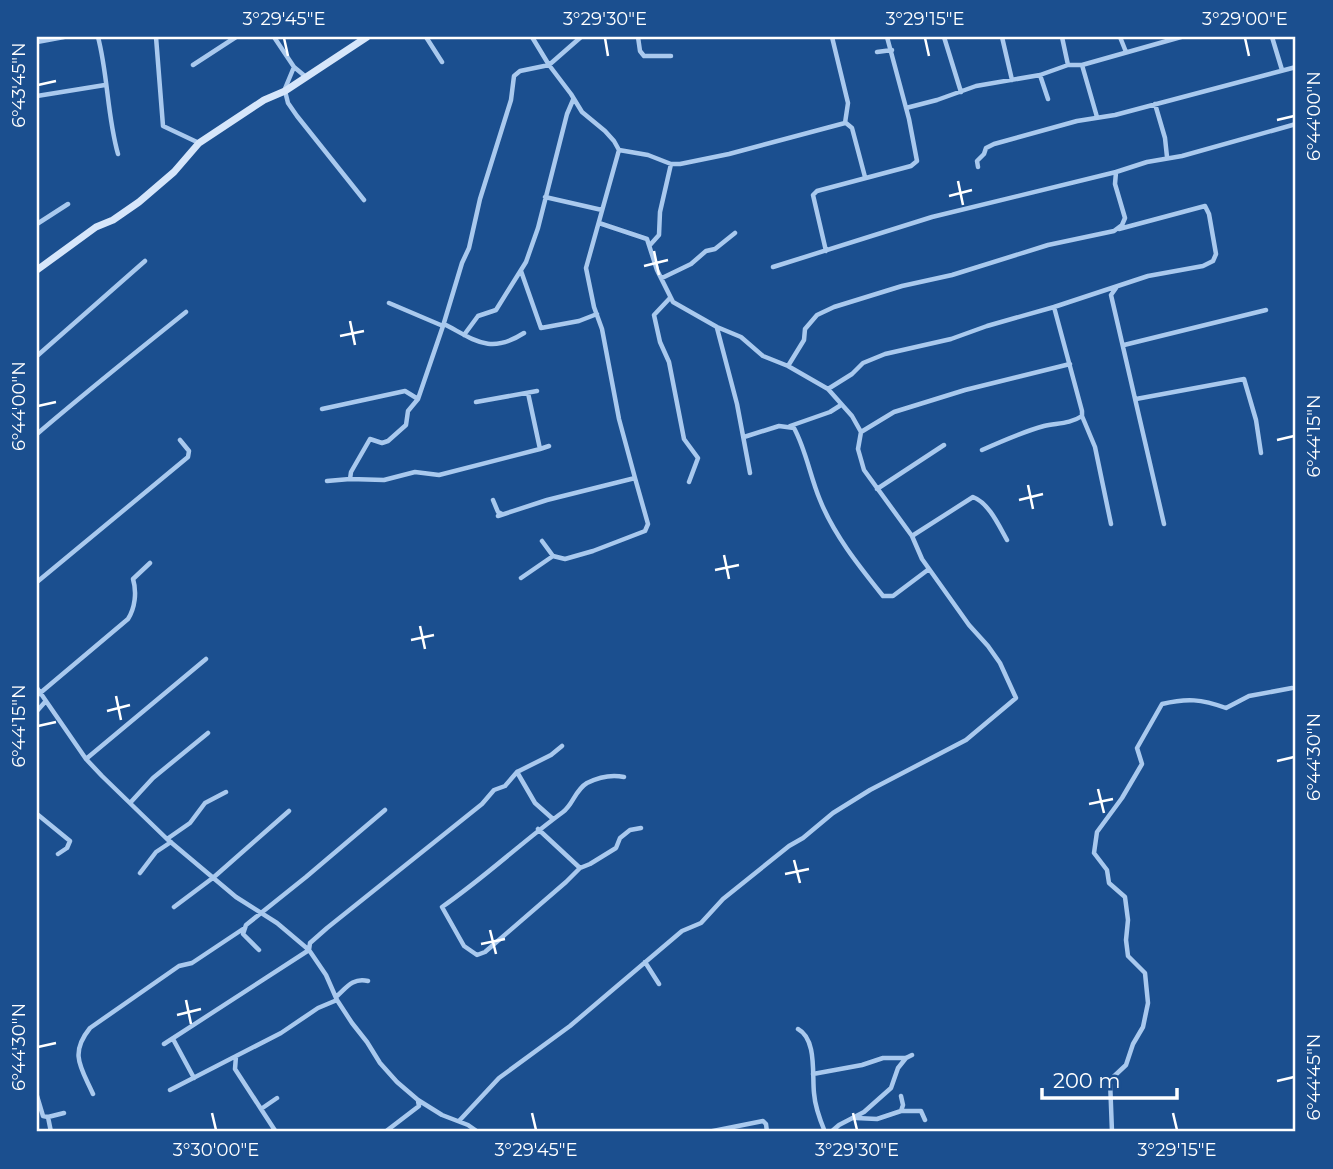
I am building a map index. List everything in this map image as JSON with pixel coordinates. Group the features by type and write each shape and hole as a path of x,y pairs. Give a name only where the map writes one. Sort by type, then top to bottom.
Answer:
{"street":[{"path":"37,42 64,37"},
{"path":"98,37 110,124 118,154"},
{"path":"156,37 163,126 199,143"},
{"path":"193,65 236,37"},
{"path":"274,37 294,67 307,77"},
{"path":"426,37 442,62"},
{"path":"532,37 582,112 614,141 618,150 586,268 602,329 619,419 648,524 646,531 565,559 553,556 542,541"},
{"path":"350,479 351,472 370,439 382,443 388,441 406,425 408,411 418,400 469,248 480,199 511,100 514,76 520,71 549,65 581,37"},
{"path":"638,37 640,51 644,56 671,56"},
{"path":"832,37 848,103 845,123"},
{"path":"826,251 813,195 817,191 916,164 906,107 887,37"},
{"path":"944,37 961,92"},
{"path":"1002,37 1012,80"},
{"path":"1062,37 1068,65"},
{"path":"1120,37 1126,52"},
{"path":"906,107 976,86 1040,75 1068,65 1082,65 1177,37"},
{"path":"1272,37 1282,70"},
{"path":"37,270 96,227 113,220 139,202 174,172 199,143 264,100 284,92 360,38"},
{"path":"877,52 892,50"},
{"path":"1082,65 1097,117"},
{"path":"294,67 284,92 288,103 364,200"},
{"path":"978,167 977,162 988,146 1296,67"},
{"path":"1040,75 1048,99"},
{"path":"37,96 106,85"},
{"path":"464,335 478,316 496,310 526,262 538,228 573,99"},
{"path":"1155,104 1165,138 1167,157"},
{"path":"618,150 648,155 671,164 687,163 848,122 865,177"},
{"path":"773,267 932,217 1116,173 1296,124"},
{"path":"649,245 659,235 660,212 671,164"},
{"path":"1116,173 1115,184 1125,218 1118,229"},
{"path":"545,197 602,209"},
{"path":"37,224 68,204"},
{"path":"788,366 804,341 805,329 817,315 834,307 902,286 952,275 1048,245 1205,206 1209,214 1216,254 1213,261 1203,266 1149,276 951,339 885,354 863,363 852,374 828,388"},
{"path":"459,1121 499,1077 570,1026 682,931 701,923 738,887 833,813 870,790 966,740 1016,698 994,654 969,625 929,569 912,536 860,463 858,449 861,432 852,416 828,388 763,356 741,337 717,327 670,298 649,245 642,236 599,223"},
{"path":"662,278 691,264 735,233"},
{"path":"37,356 145,261"},
{"path":"520,270 541,328 597,314"},
{"path":"1116,288 1111,295 1164,524"},
{"path":"670,298 654,315 660,342 669,362 684,439 698,458 689,482"},
{"path":"389,303 444,325 478,344 508,342 524,333"},
{"path":"1054,307 1083,411 1082,416 1095,447 1111,524"},
{"path":"1124,345 1266,310"},
{"path":"37,434 61,412 78,402 102,378 186,312"},
{"path":"717,327 750,473"},
{"path":"861,432 894,412 965,390 1070,364"},
{"path":"1136,399 1244,379 1256,420 1261,453"},
{"path":"322,409 405,391 418,400"},
{"path":"476,402 537,391"},
{"path":"528,393 540,449"},
{"path":"744,437 779,426 790,426 830,412 841,405"},
{"path":"982,450 1011,436 1070,422 1082,416"},
{"path":"790,426 800,440 813,483 834,530 883,596 893,596 929,569"},
{"path":"37,582 188,457 189,451 180,440"},
{"path":"877,489 944,445"},
{"path":"327,481 384,480 415,472 439,475 549,446"},
{"path":"493,500 501,515 547,500 635,478"},
{"path":"912,536 974,497 986,507 1007,540"},
{"path":"521,578 553,556"},
{"path":"39,694 128,619 133,612 136,594 133,579 150,563"},
{"path":"86,759 206,659"},
{"path":"37,688 86,759 130,803 236,897 277,923 309,950 326,975 337,999 380,1063 418,1100 478,1132"},
{"path":"1112,1132 1111,1080 1126,1065 1133,1044 1143,1027 1148,1003 1145,973 1128,957 1125,897 1109,883 1107,870 1094,853 1097,832 1142,764 1137,748 1162,704 1185,699 1210,702 1226,708 1249,696 1292,688"},
{"path":"37,711 45,702"},
{"path":"130,803 153,778 208,733"},
{"path":"164,1044 309,950 310,943 327,928 482,804 494,790 505,786 517,772 551,755 562,746"},
{"path":"517,772 535,803 553,819"},
{"path":"624,777 603,777 585,784 565,811 442,906 464,946 477,955 485,952 580,868 616,848 620,838 630,830 641,828"},
{"path":"140,873 156,852 190,823 205,803 226,792"},
{"path":"93,1094 76,1056 82,1039 90,1028 179,966 192,963 243,929 384,810"},
{"path":"174,907 214,877 289,811"},
{"path":"37,814 69,841 67,848 58,853"},
{"path":"538,830 580,868"},
{"path":"243,929 243,934 259,950"},
{"path":"645,962 659,984"},
{"path":"170,1090 281,1033 318,1008 337,999 351,982 362,979 368,981"},
{"path":"798,1029 809,1043 816,1107 825,1132"},
{"path":"173,1039 194,1078"},
{"path":"831,1132 855,1118 891,1088 898,1068 912,1055"},
{"path":"236,1056 235,1069 276,1132"},
{"path":"813,1074 862,1065 883,1058 906,1058"},
{"path":"37,1096 43,1116 64,1114"},
{"path":"901,1096 901,1111"},
{"path":"261,1109 277,1098"},
{"path":"384,1132 414,1111 419,1106 418,1100"},
{"path":"855,1118 877,1119 901,1111 921,1111 925,1120"},
{"path":"48,1117 51,1132"},
{"path":"708,1132 765,1122 767,1132"}]}
